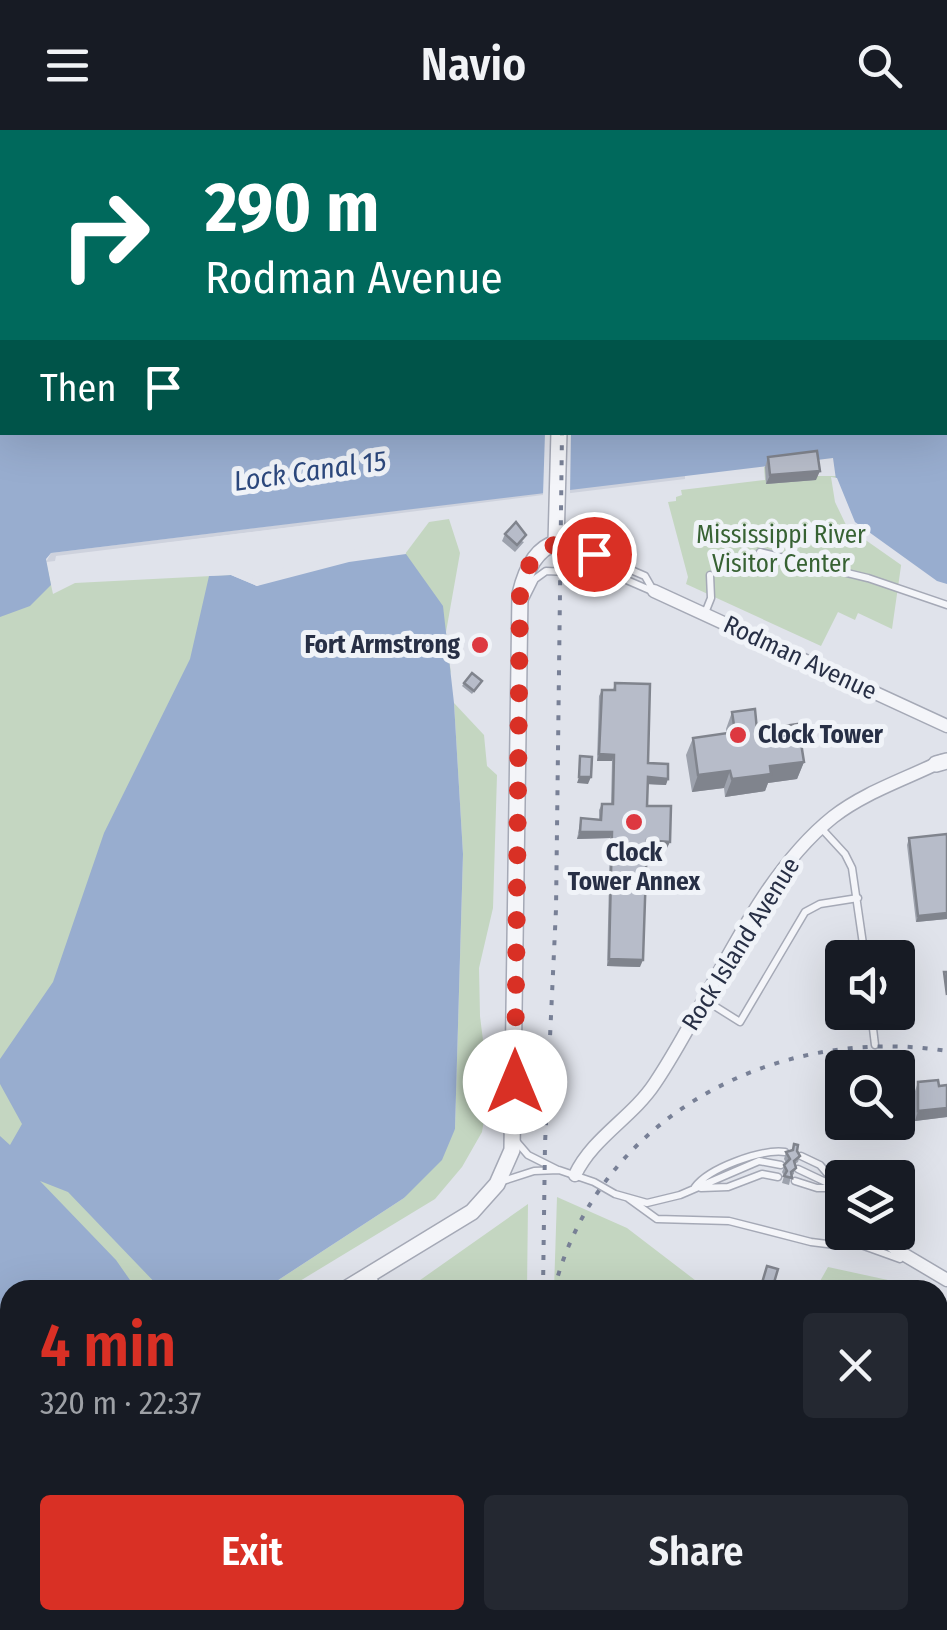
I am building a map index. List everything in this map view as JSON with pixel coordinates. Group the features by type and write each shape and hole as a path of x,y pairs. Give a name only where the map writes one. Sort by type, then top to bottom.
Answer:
{"street":[{"path":"360,1280 472,1212 497,1184 512,1150 521,588 537,554 556,543 559,435"},
{"name":"Rodman Avenue","path":"654,591 947,726"},
{"name":"Rock Island Avenue","path":"574,1175 596,1144 654,1086 767,893 798,851 837,814 884,787 943,761"},
{"path":"900,1250 947,1280"}],"lane":[{"name":"Rodman Avenue","path":"556,543 568,555 654,591"},
{"name":"Rodman Avenue","path":"556,543 571,544 645,576 654,591"},
{"path":"760,552 868,578 947,604"},
{"name":"Rodman Avenue","path":"520,611 535,579 546,571 612,574"},
{"path":"704,614 711,598 710,576"},
{"path":"821,828 845,854 852,868 863,940"},
{"path":"705,1000 740,1022 804,912 820,904 858,898"},
{"path":"873,1030 875,1045"},
{"path":"513,1136 528,1155 647,1203 680,1196 759,1161 782,1165"},
{"path":"694,1188 703,1176 762,1153 785,1152"},
{"path":"801,1156 825,1171"},
{"path":"798,1169 825,1182"},
{"path":"497,1184 524,1173 559,1170"},
{"path":"694,1188 728,1187 762,1174 778,1177"},
{"path":"795,1180 825,1189"},
{"path":"628,1198 657,1219 729,1220 811,1242 850,1241 920,1266"},
{"path":"371,1273 374,1280"}],"shaded area":[{"path":"685,475 685,479 56,556 55,561 46,562 51,553"}],"green space":[{"name":"Mississippi River Visitor Center","path":"814,461 817,476 836,476 839,501 902,559 892,629 858,613 855,620 838,612 821,646 686,584 688,577 668,502 676,501 681,490 765,480 764,467"},
{"path":"449,519 460,553 446,632 451,674 405,554 429,522"},
{"path":"46,562 53,594 75,583 231,575 260,1280 119,1280 0,1142 0,587"},
{"path":"454,703 484,735 487,766 497,775 493,908 479,968 489,1089 482,1132 462,1167 435,1199 301,1280 278,1280 404,1198 455,1129 463,854"},
{"path":"557,1197 627,1228 695,1280 554,1280"},
{"path":"528,1204 527,1280 420,1280"},
{"path":"828,1267 888,1280 821,1280"}],"water":[{"name":"Lock Canal 15","path":"0,435 947,435 947,586 936,583 851,523 839,501 833,458 51,553 46,559 51,585 30,606 0,617"},
{"path":"390,547 406,554 443,606 454,703 463,854 455,1129 442,1160 404,1198 278,1280 152,1280 68,1192 40,1181 116,1260 130,1280 0,1280 0,1136 10,1145 22,1124 0,1084 0,1059 53,982 104,833 190,659 209,576 231,575 257,586 297,566"}],"pier":[{"path":"545,435 571,435 570,494 55,557 543,495"},
{"path":"831,477 837,478 855,522 937,581 947,584 947,591 934,588 847,527 835,502"},
{"path":"390,542 404,548 406,554 349,562 257,586 231,575 204,576 208,571 231,570 257,581 296,561"}],"building":[{"path":"817,451 820,471 770,475 768,457"},
{"path":"516,522 526,535 517,545 505,534"},
{"name":"Fort Armstrong","path":"472,673 482,681 474,691 464,683"},
{"name":"Clock Tower Annex","path":"615,683 650,684 648,763 668,764 668,779 648,777 647,806 671,806 670,842 647,840 643,960 609,959 612,832 580,832 581,818 601,820 602,804 613,804 614,755 599,754 602,690 615,690"},
{"path":"755,709 757,730 798,724 804,762 770,766 771,774 732,779 730,771 698,775 693,738 735,732 732,712"},
{"path":"580,756 592,757 591,777 579,777"},
{"path":"947,834 947,913 918,916 909,838"},
{"path":"938,1080 939,1086 947,1085 947,1108 918,1111 918,1082"},
{"path":"794,1144 798,1145 800,1156 794,1161 792,1178 784,1176 784,1165 790,1159 786,1152 793,1150"},
{"path":"767,1266 778,1269 775,1280 763,1280"}],"railway":[{"path":"543,1280 556,909 562,435"},
{"path":"558,1280 577,1229 610,1175 653,1131 703,1095 760,1069 820,1052 883,1046 947,1051"}],"place":[{"name":"Fort Armstrong","path":"480,645"},
{"name":"Clock Tower","path":"738,735"},
{"name":"Clock Tower Annex","path":"634,822"}],"route":[{"path":"515,1082 520,594 537,554 545,546 571,544 594,554"}]}
